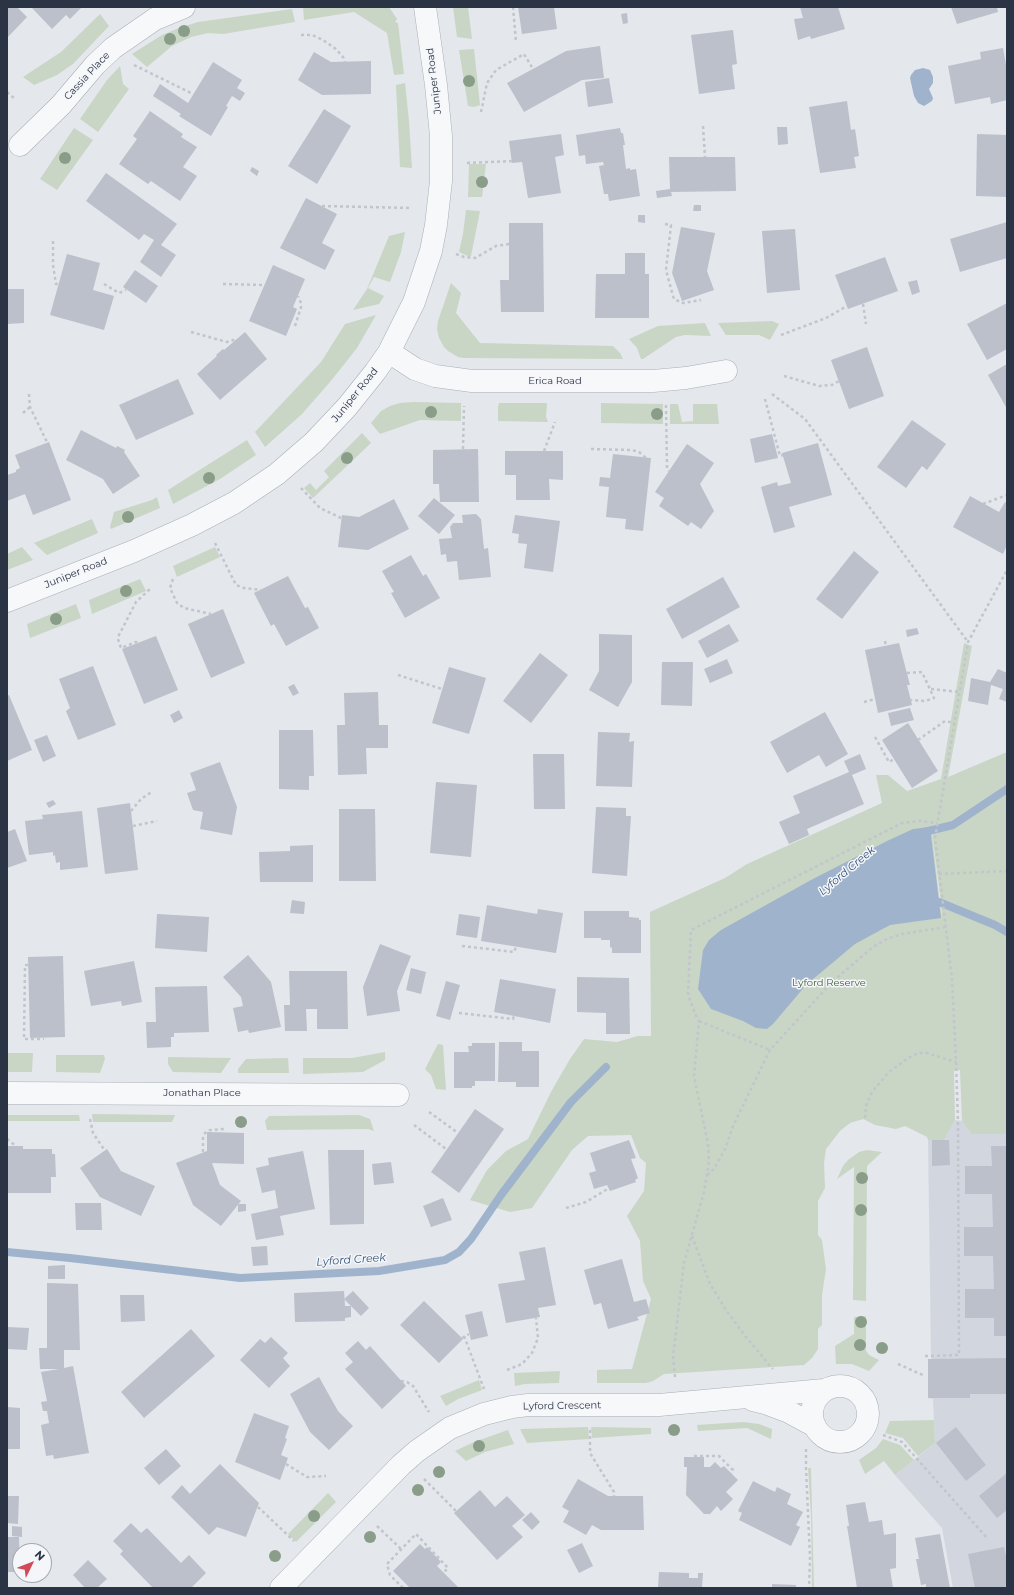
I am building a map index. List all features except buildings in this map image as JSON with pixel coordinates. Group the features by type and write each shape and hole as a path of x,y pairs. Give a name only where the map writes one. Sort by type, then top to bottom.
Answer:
{"street":[{"name":"Cassia Place","path":"20,146 61,105 113,48 154,20 184,7"},
{"name":"Juniper Road","path":"7,601 176,533 234,503 284,469 330,426 362,390 389,352 407,316 422,279 431,251 439,201 441,136 436,85 425,7"},
{"name":"Erica Road","path":"389,352 415,369 435,376 472,381 653,381 686,378 726,371"},
{"name":"Jonathan Place","path":"7,1093 398,1095"},
{"name":"Lyford Crescent","path":"281,1588 401,1465 433,1439 450,1428 500,1410 528,1405 659,1405 824,1390 839,1385 847,1386 861,1394 869,1408 869,1418 866,1427 853,1440 835,1442 820,1434 815,1426 789,1412 765,1403 743,1398"},
{"path":"815,1426 812,1418 812,1411 818,1396 824,1390"}],"path":[{"path":"513,7 516,42"},
{"path":"300,36 312,36 323,40 336,49 343,57 345,62"},
{"path":"481,112 487,83 496,70 524,54 533,69"},
{"path":"144,70 193,94"},
{"path":"7,92 15,99"},
{"path":"703,126 706,157"},
{"path":"467,163 512,161"},
{"path":"322,206 412,208"},
{"path":"665,224 671,225 666,270 674,299 683,303 701,300"},
{"path":"53,241 53,265 56,284 58,284"},
{"path":"456,254 464,257 475,258 496,246 508,244"},
{"path":"104,284 117,292 125,292 126,290"},
{"path":"223,284 264,285"},
{"path":"295,326 301,307 298,296"},
{"path":"863,304 866,324"},
{"path":"781,335 826,318 847,306"},
{"path":"191,332 227,342 237,339"},
{"path":"784,376 819,386 832,385 839,381"},
{"path":"29,394 30,407 47,442"},
{"path":"772,394 805,419 968,642"},
{"path":"463,450 464,399"},
{"path":"765,399 780,456 783,455"},
{"path":"666,401 667,469 669,471"},
{"path":"23,413 30,407"},
{"path":"544,451 555,422"},
{"path":"591,449 632,450 639,452 646,458"},
{"path":"300,487 320,508 341,518"},
{"path":"983,504 1007,495"},
{"path":"215,543 236,585 261,590"},
{"path":"925,1356 959,1354 958,1121 956,1062 952,979 941,874 935,838 936,823 968,642 1007,570"},
{"path":"173,579 170,588 177,603 184,608 211,614"},
{"path":"137,643 136,642 121,648 118,639 119,634 136,602 150,589"},
{"path":"885,641 886,646"},
{"path":"907,673 922,672 934,698 925,700 910,700"},
{"path":"398,675 442,689"},
{"path":"931,689 960,692"},
{"path":"864,702 875,699"},
{"path":"918,740 945,721 954,723"},
{"path":"876,737 889,762 894,759"},
{"path":"131,811 141,799 153,791"},
{"path":"133,826 157,821"},
{"path":"770,1050 700,1022 696,1016 688,995 691,930 902,823 919,821 936,823"},
{"path":"941,874 1007,871"},
{"path":"707,1176 714,1169 725,1149 733,1126 770,1050 832,982 873,947 887,939 902,934 946,926"},
{"path":"462,946 514,952 516,947"},
{"path":"28,965 25,965 24,1039 44,1040"},
{"path":"459,1013 513,1019 514,1016"},
{"path":"675,1377 673,1357 684,1263 707,1176 709,1162 708,1144 694,1076 700,1022"},
{"path":"864,1118 866,1106 872,1092 888,1073 908,1058 918,1053 927,1053 956,1062"},
{"path":"429,1112 458,1133"},
{"path":"90,1122 94,1133 105,1151"},
{"path":"414,1125 446,1150"},
{"path":"203,1152 203,1138 205,1133 210,1130 225,1129"},
{"path":"7,1139 16,1146"},
{"path":"566,1208 586,1202 609,1188"},
{"path":"692,1236 710,1284 746,1337 775,1371"},
{"path":"507,1370 522,1364 532,1353 538,1338 536,1318"},
{"path":"469,1334 463,1337 485,1393"},
{"path":"898,1364 925,1376"},
{"path":"401,1381 407,1382 413,1386 425,1406"},
{"path":"882,1435 902,1442 987,1538"},
{"path":"590,1438 590,1453 614,1492 614,1496"},
{"path":"806,1447 810,1558 809,1588"},
{"path":"694,1456 719,1456 733,1470 731,1473"},
{"path":"286,1464 307,1477 326,1476"},
{"path":"420,1474 456,1512"},
{"path":"258,1506 287,1534"},
{"path":"373,1523 401,1549"},
{"path":"403,1588 390,1575 387,1564 416,1534 448,1568 443,1573"}],"shaded area":[{"path":"955,1120 962,1121 971,1134 1007,1134 1007,1588 953,1588 942,1528 895,1475 935,1443 933,1399 928,1398 928,1359 931,1359 931,1356 928,1140 944,1140"}],"green space":[{"path":"303,7 389,7 397,19 395,22 398,23 404,74 394,75 387,33 354,12 304,20"},
{"path":"453,7 468,7 472,39 457,37"},
{"path":"292,9 295,22 223,34 208,33 191,37 172,46 147,67 132,54 162,35 198,22"},
{"path":"100,14 109,26 73,64 57,75 34,85 23,77 61,52"},
{"path":"474,49 480,105 474,107 468,106 459,50"},
{"path":"120,66 123,84 129,89 98,132 80,119 107,80"},
{"path":"405,83 412,168 400,167 396,85"},
{"path":"74,128 93,140 57,190 40,179"},
{"path":"469,164 486,164 482,197 468,197"},
{"path":"466,210 480,211 471,256 459,252"},
{"path":"405,232 401,252 390,282 374,277 368,288 384,296 379,304 353,310 367,289 389,236"},
{"path":"451,283 461,293 456,313 480,343 613,346 620,353 623,359 458,357 444,347 439,338 437,329 438,321"},
{"path":"376,315 357,348 330,382 302,414 265,447 255,432 321,362 345,324"},
{"path":"772,321 779,324 770,340 759,335 726,335 718,323"},
{"path":"705,323 711,336 685,335 676,337 643,359 641,359 637,348 629,339 658,326"},
{"path":"400,403 461,403 461,421 420,420 380,434 371,423 381,411 390,406"},
{"path":"499,403 547,403 546,417 548,422 498,421"},
{"path":"601,403 663,404 663,424 601,423"},
{"path":"670,404 678,404 682,422 693,421 693,404 717,404 719,424 670,424"},
{"path":"362,433 371,443 313,498 304,488 310,483 316,490 329,477 324,471"},
{"path":"247,440 256,455 220,479 173,504 168,490"},
{"path":"157,497 160,508 111,529 110,527 114,512"},
{"path":"92,519 98,533 47,555 34,543"},
{"path":"22,547 33,560 7,570 7,554"},
{"path":"215,547 220,557 177,577 173,566"},
{"path":"140,579 146,591 92,614 89,600"},
{"path":"76,604 81,618 30,638 27,624"},
{"name":"Lyford Reserve","path":"964,643 972,646 948,777 1007,752 1007,1134 971,1134 962,1121 960,1070 954,1071 955,1120 944,1140 928,1140 927,1137 905,1126 896,1129 875,1125 863,1119 850,1123 840,1131 826,1149 824,1163 825,1188 818,1201 818,1235 822,1240 826,1269 822,1295 822,1325 818,1329 818,1349 812,1358 804,1365 664,1374 653,1381 646,1383 597,1383 597,1370 632,1369 651,1299 643,1281 640,1241 627,1216 644,1191 646,1163 640,1158 631,1135 588,1136 572,1150 532,1208 510,1212 470,1200 487,1170 506,1151 528,1139 552,1090 570,1059 584,1039 617,1042 638,1036 651,1036 650,912 725,878 747,864 882,803 876,775 888,775 907,791 941,779"},
{"path":"438,1044 443,1045 446,1090 436,1089 431,1075 425,1069"},
{"path":"385,1052 385,1060 363,1072 303,1074 303,1058 352,1058"},
{"path":"7,1053 33,1053 32,1072 7,1072"},
{"path":"56,1055 104,1055 105,1059 100,1073 56,1072"},
{"path":"168,1057 231,1058 221,1073 173,1072 168,1064"},
{"path":"288,1058 289,1073 238,1073 238,1069 246,1059"},
{"path":"92,1114 175,1115 172,1122 93,1122"},
{"path":"7,1115 79,1115 80,1121 7,1121"},
{"path":"359,1115 370,1119 374,1131 368,1129 267,1130 265,1121 269,1116"},
{"path":"867,1150 882,1152 867,1166 866,1301 853,1300 854,1167 837,1179 843,1166 848,1160 859,1152"},
{"path":"866,1316 866,1351 869,1355 879,1360 869,1371 852,1364 836,1364 835,1346 854,1334 854,1317"},
{"path":"560,1371 559,1383 525,1384 515,1386 514,1373"},
{"path":"479,1380 482,1390 458,1399 446,1406 440,1396"},
{"path":"934,1420 935,1443 918,1456 903,1438 885,1433 890,1421"},
{"path":"743,1422 759,1424 772,1429 771,1439 747,1428 698,1431 697,1425"},
{"path":"588,1427 589,1439 527,1443 520,1429"},
{"path":"591,1427 651,1428 651,1434 592,1438"},
{"path":"508,1430 514,1444 485,1452 466,1461 455,1451 474,1442"},
{"path":"883,1439 900,1445 914,1460 895,1475 884,1461 865,1474 859,1460 876,1448"},
{"path":"808,1468 811,1468 814,1588 812,1588 811,1516"},
{"path":"328,1493 336,1502 296,1542 288,1534"}],"water":[{"path":"923,68 930,70 933,77 933,83 929,89 933,98 932,101 924,106 918,103 914,96 910,78 915,70"},
{"path":"930,827 941,918 890,925 855,944 806,985 767,1029 756,1028 743,1021 711,1009 698,989 703,950 709,940 721,930 811,880 887,841 913,829"}],"pier":[{"path":"932,833 941,902 942,920 932,835"}],"waterway":[{"name":"Lyford Creek","path":"920,833 953,825 1007,789"},
{"path":"928,901 939,902 995,925 1007,932"},
{"name":"Lyford Creek","path":"7,1252 240,1278 379,1271 445,1260 459,1252 471,1239 501,1195 571,1102 606,1067"}]}
